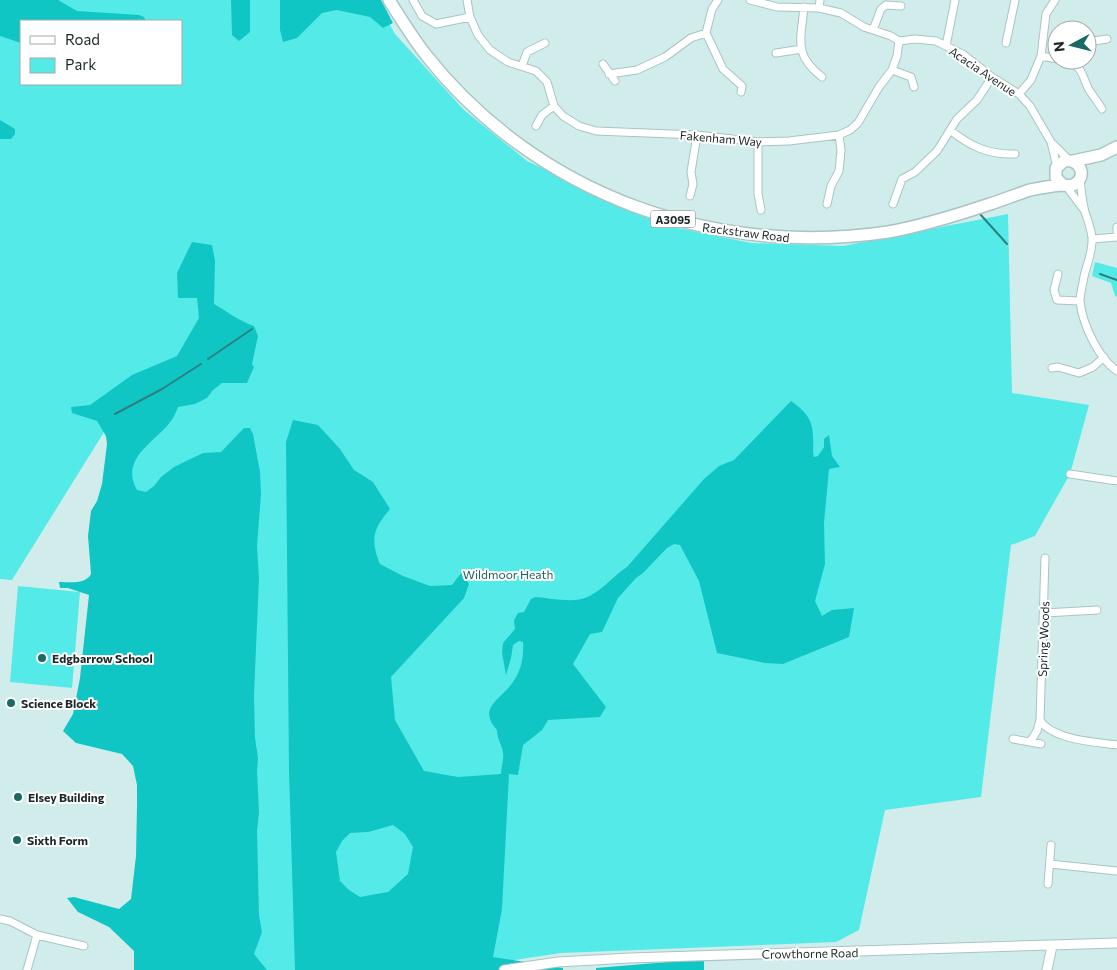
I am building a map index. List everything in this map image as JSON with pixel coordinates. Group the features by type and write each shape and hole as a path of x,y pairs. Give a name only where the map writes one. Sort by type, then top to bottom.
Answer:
{"main road":[{"name":"Rackstraw Road","path":"389,0 418,45 439,70 464,97 498,127 545,161 578,180 620,201 668,218 716,230 761,236 802,238 847,236 888,232 922,225 1031,190 1064,185"},
{"path":"1101,154 1074,185 1064,185 1057,180 1056,168 1062,162 1101,154 1117,147"},
{"path":"1071,160 1080,168 1081,176"},
{"name":"Rackstraw Road","path":"1031,190 1056,168"}],"street":[{"path":"413,0 422,16 436,24 470,17"},
{"path":"467,0 470,17 478,35 490,50 508,62 536,71 547,82 554,106 542,115 536,126"},
{"path":"718,0 712,9 706,33 723,69 742,86 740,92"},
{"name":"Acacia Avenue","path":"750,0 777,7 819,8 841,13 864,27 891,36 898,41 924,40 946,46 964,55 992,77 1019,94 1030,106 1051,142 1071,160"},
{"path":"819,8 820,0"},
{"path":"946,46 955,0"},
{"path":"1006,43 1015,0"},
{"path":"1019,94 1031,80 1041,56 1046,14 1055,0"},
{"path":"873,30 881,10 886,5 901,6"},
{"path":"804,8 800,43 804,57 810,67 822,77"},
{"path":"609,74 637,70 665,57 691,38 706,33"},
{"path":"1097,42 1107,39"},
{"name":"Fakenham Way","path":"554,106 563,116 579,126 596,131 697,135 758,142 789,141 839,135 850,130 858,123 879,86 892,70 897,56 898,41"},
{"path":"522,66 527,52 545,42"},
{"path":"776,53 802,49"},
{"path":"1041,56 1047,57"},
{"path":"602,64 615,81"},
{"path":"892,70 911,77 914,87"},
{"path":"1081,70 1088,88 1102,109"},
{"path":"893,204 902,179 915,172 937,151 956,119 977,100 992,77"},
{"path":"950,130 964,142 976,148 989,152 1014,154"},
{"path":"690,196 693,184 692,172 697,135"},
{"path":"827,204 831,186 839,171 841,150 839,135"},
{"path":"758,142 761,210"},
{"name":"Acacia Avenue","path":"1051,142 1056,168"},
{"path":"1081,176 1092,238 1080,301 1085,324 1093,341 1104,357 1117,370"},
{"path":"1064,185 1086,212"},
{"path":"1092,238 1117,237"},
{"path":"1058,274 1054,290 1057,300 1080,301"},
{"path":"1052,368 1058,367 1079,373 1093,367 1104,357"},
{"path":"1070,474 1117,481"},
{"name":"Spring Woods","path":"1030,742 1037,731 1040,720 1045,558"},
{"path":"1044,613 1097,610"},
{"path":"1040,720 1047,729 1061,735 1117,745"},
{"path":"1037,731 1047,729"},
{"path":"1013,739 1041,744"},
{"path":"1048,884 1051,846"},
{"path":"1050,864 1117,871"},
{"path":"0,919 10,921 37,935 84,946"},
{"path":"27,970 37,935"},
{"name":"Crowthorne Road","path":"504,970 575,961 648,957 1117,943"},
{"path":"1047,970 1052,946"}],"green space":[{"name":"Wildmoor Heath","path":"0,0 376,0 395,34 464,110 527,161 663,225 751,243 843,246 1008,214 1012,393 1089,405 1070,474 1035,536 1011,545 981,797 885,810 859,930 836,942 561,953 449,970 134,970 151,791 114,416 12,580 0,579"},
{"path":"1095,262 1117,268 1117,297 1111,283 1092,276"},
{"path":"18,586 80,592 72,688 10,682"}],"shaded area":[{"path":"0,0 58,0 77,11 139,15 146,20 20,20 20,43 0,36"},
{"path":"231,0 250,0 250,32 239,41 232,35"},
{"path":"280,0 381,0 393,23 383,28 370,17 337,10 322,13 297,38 283,42 280,30"},
{"path":"0,120 15,129 15,134 11,139 0,139"},
{"path":"192,242 212,245 215,261 214,304 238,319 254,326 258,336 252,364 254,367 247,383 222,383 207,398 195,404 178,407 171,421 142,451 136,460 133,469 133,479 137,490 146,492 174,467 203,453 221,452 244,428 250,428 253,434 260,472 261,494 257,546 259,578 254,695 255,738 258,758 259,915 262,932 254,954 267,970 134,970 134,951 109,927 78,912 67,898 74,897 119,909 131,899 136,856 137,805 137,785 133,766 122,754 76,743 63,731 73,714 80,678 89,595 68,588 60,588 59,582 85,580 91,574 88,536 91,511 97,501 102,484 107,444 106,436 97,421 72,413 71,407 90,405 132,375 177,356 199,318 197,298 178,298 177,273"},
{"path":"791,401 810,420 813,431 814,457 818,456 824,447 824,439 829,435 832,456 840,467 829,469 824,523 825,564 815,601 822,616 832,610 854,608 849,637 783,664 765,663 717,653 699,581 680,545 674,544 667,548 618,598 602,632 590,634 573,664 606,707 600,717 548,720 542,730 523,745 518,775 509,774 502,909 493,957 563,968 563,970 295,970 289,770 286,442 293,420 318,425 340,449 354,470 373,482 390,509 380,523 375,535 375,548 380,564 403,576 430,586 452,585 462,572 469,584 464,598 391,677 395,720 424,771 458,777 501,774 502,750 497,730 489,716 492,706 514,681 521,665 523,642 519,641 513,645 506,675 502,653 503,643 515,629 514,620 518,613 524,612 531,599 535,597 575,600 583,599 596,592 627,567 704,479 719,466 734,460","holes":["393,825 405,834 413,847 408,874 388,892 360,897 340,881 336,852 342,841 350,833 368,832"]},
{"path":"704,959 704,970 596,970 596,968"}],"waterway":[{"path":"980,214 1007,244"},
{"path":"1100,274 1117,280"},
{"path":"208,359 252,329"},
{"path":"115,414 162,389 201,364"}],"place":[{"name":"Edgbarrow School","path":"42,658"},
{"name":"Science Block","path":"11,703"},
{"name":"Elsey Building","path":"18,797"},
{"name":"Sixth Form","path":"17,840"}]}
